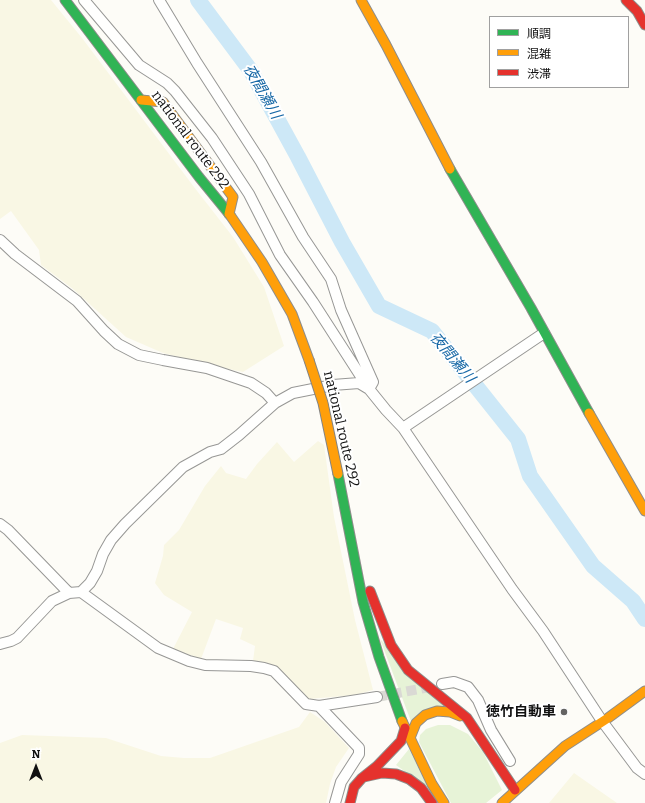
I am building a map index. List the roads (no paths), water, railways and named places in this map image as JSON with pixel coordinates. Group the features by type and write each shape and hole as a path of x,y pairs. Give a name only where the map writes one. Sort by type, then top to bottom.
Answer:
{"main road":[{"name":"national route 292","path":"65,0 229,214 262,262 292,314 323,403 363,602 379,657 405,728 432,784 444,803"},
{"path":"361,0 386,45 442,155 642,502 645,511"},
{"path":"626,0 636,11 645,25"},
{"path":"141,100 163,102 233,197 229,214"},
{"path":"350,538 391,645 408,670 467,718 515,790"},
{"path":"502,803 565,746 605,720 645,690"},
{"path":"410,738 416,723 425,715 437,711 450,712 467,718"},
{"path":"350,803 354,787 401,741 405,728"},
{"path":"362,778 382,773 396,774 421,788 432,803"}],"street":[{"path":"84,0 139,65 175,90 212,138 249,194 280,255 313,302 369,389 386,410 406,426 512,589 543,631 637,768 645,774"},
{"path":"159,0 197,63 261,162 304,237 331,279 340,310 373,382 369,389"},
{"path":"0,240 15,254 77,301 118,344 139,355 207,368 251,383 266,393 275,403"},
{"path":"406,426 544,333"},
{"path":"0,644 17,638 52,601 69,593 81,592 90,583 111,540 124,524 183,467 210,452 221,449 275,403 293,394 334,385 359,383 369,389"},
{"path":"0,524 8,530 69,593"},
{"path":"81,592 158,648 189,661 205,665 251,666 274,671 306,704 319,706 377,697"},
{"path":"442,684 454,682 468,687 478,700 491,730 510,761"},
{"path":"319,706 359,748 359,754 341,782 335,803"}],"waterway":[{"name":"夜間瀬川","path":"198,0 251,71 342,242 379,306 432,331 518,439 530,476 593,566 633,601 645,619"}],"tunnel":[{"path":"377,697 430,687"}],"place":[{"name":"徳竹自動車","path":"564,712"}]}
